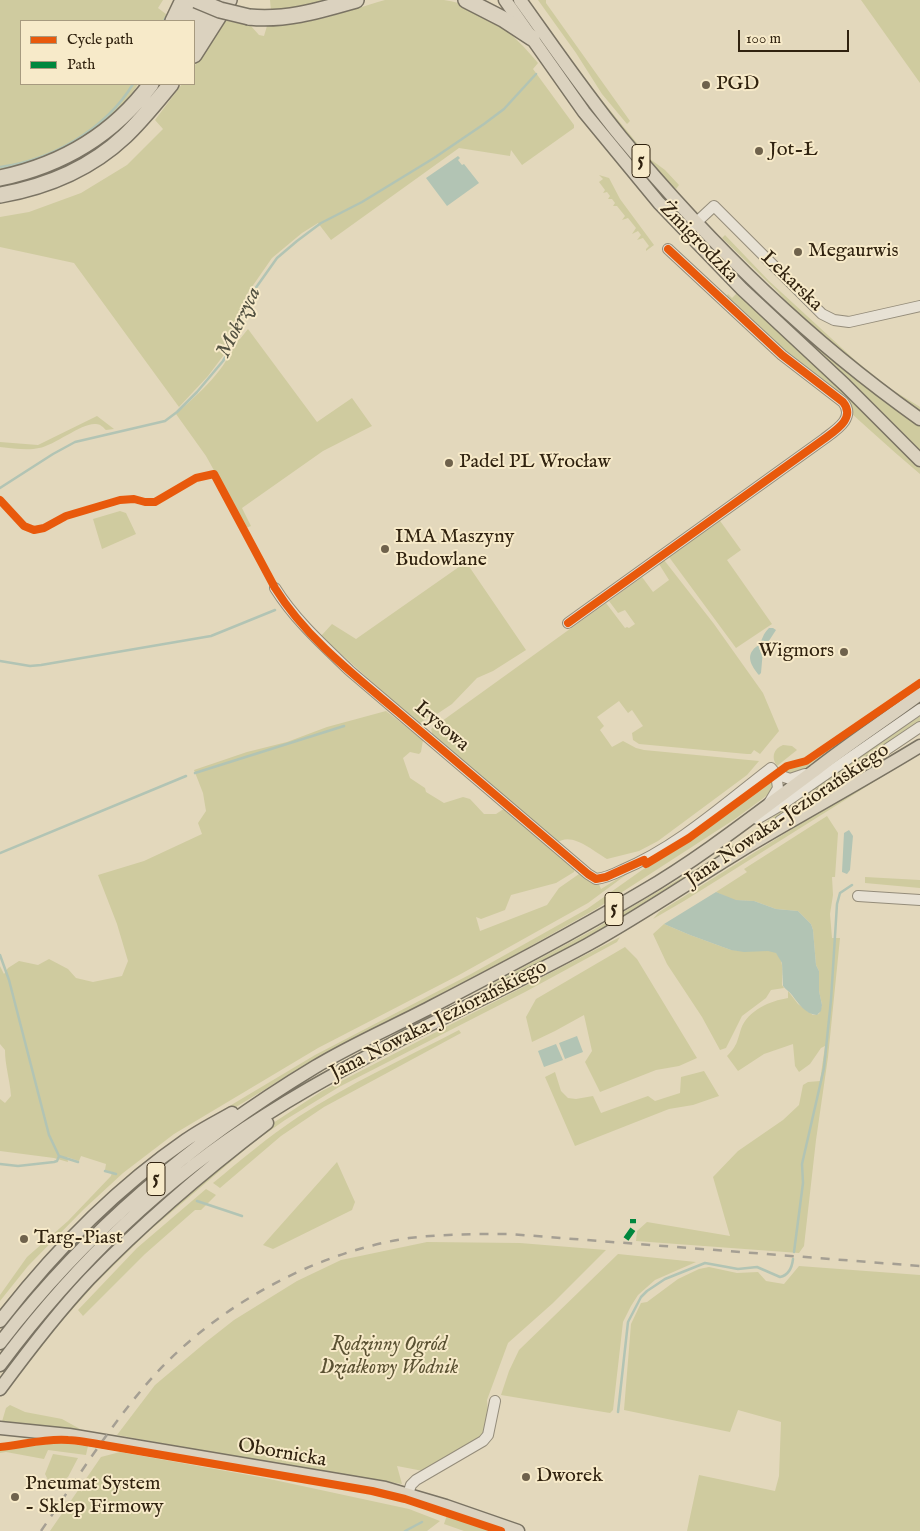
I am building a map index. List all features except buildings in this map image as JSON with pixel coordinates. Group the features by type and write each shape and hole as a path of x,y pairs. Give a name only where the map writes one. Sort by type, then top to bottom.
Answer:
{"highway":[{"path":"173,20 183,0"},
{"path":"187,20 197,0 220,10 249,17 274,18 289,17 356,0"},
{"path":"195,34 214,0"},
{"path":"195,53 229,0"},
{"name":"5","path":"466,0 503,19 532,38"},
{"path":"127,110 142,85"},
{"path":"0,178 40,167 75,151 98,136 127,110 150,85"},
{"path":"0,195 41,185 66,175 90,162 124,137 167,88"}],"main road":[{"name":"Żmigrodzka","path":"505,0 584,112 659,203 742,289 845,385 920,460"},
{"name":"Żmigrodzka","path":"520,0 620,136 697,223 796,320 860,374 920,418"},
{"name":"5","path":"741,826 815,769 920,694"},
{"name":"5","path":"740,852 920,746"},
{"name":"Jana Nowaka-Jeziorańskiego","path":"0,1343 54,1278 94,1235 134,1199 206,1140 313,1068 598,918 687,865 741,826"},
{"name":"Jana Nowaka-Jeziorańskiego","path":"0,1365 58,1292 90,1257 178,1178 219,1146 312,1087 591,942 740,852"},
{"path":"0,1321 84,1226 142,1174 193,1136 275,1087 313,1068"},
{"path":"0,1388 42,1333 131,1238 226,1156 312,1087"},
{"name":"Obornicka","path":"0,1428 98,1439 385,1488 518,1531"},
{"name":"Obornicka","path":"0,1437 35,1432"}],"street":[{"name":"Lekarska","path":"686,232 714,206 822,314 834,320 849,322 920,306"},
{"path":"568,623 839,428 847,417 848,409 843,402 782,355 668,249"},
{"name":"Irysowa","path":"276,588 287,606 312,636 350,671 596,879 606,877 631,866 667,846 692,830 771,768 776,774"},
{"name":"Jana Nowaka-Jeziorańskiego","path":"741,826 783,804 920,709"},
{"name":"Jana Nowaka-Jeziorańskiego","path":"740,852 778,823 920,727"},
{"path":"767,806 778,788 776,774 790,779 815,769"},
{"path":"858,896 920,900"},
{"path":"408,1494 416,1480 483,1441 488,1435 495,1401"}],"green space":[{"path":"0,0 163,0 158,8 170,17 168,20 20,20 20,85 137,85 127,100 112,115 78,141 39,159 0,171"},
{"path":"270,0 327,0 296,8 271,11"},
{"path":"385,0 444,0 458,3 485,14 519,42 538,63 533,69 574,125 574,128 522,165 511,150 510,156 459,148 331,240 318,223 302,233 272,258 247,294 229,348 208,376 179,407 74,263 0,247 0,217 29,212 81,193 127,165 163,129 155,120 181,85 195,85 195,65 197,62 195,60 223,20 251,26 259,35 264,36 267,26 312,21"},
{"path":"538,0 546,0 546,3 630,121 627,124 602,94 576,53"},
{"path":"861,0 920,0 920,83"},
{"path":"159,85 127,123 90,153 48,174 0,188 0,184 38,174"},
{"path":"600,98 650,159 665,170 679,185 676,189 655,169 597,100"},
{"path":"599,175 609,178 620,199 654,245 646,251 649,246 643,238 637,240 641,235 638,231 632,234 636,228 628,218 622,220 625,216 617,206 613,206 615,203 612,199 608,199 610,196 607,192 603,193 605,190 599,182 603,179"},
{"path":"725,235 769,281 856,361 891,389 920,407 920,413 888,390 800,317 778,292 722,238"},
{"path":"710,249 762,300 873,390 920,425 920,452 762,303"},
{"path":"728,294 732,298 736,294 748,302 833,379 920,468 920,474 870,431 725,298"},
{"path":"248,329 317,422 352,398 372,426 323,451 242,508 251,526 246,528 206,456 176,414 219,371 232,350 236,339 240,339"},
{"path":"97,416 114,429 106,430 99,425 90,424 39,448 0,447 0,442 38,445"},
{"path":"120,511 126,513 136,534 102,549 93,519"},
{"path":"718,518 741,550 727,560 772,624 736,648 669,557 669,553"},
{"path":"664,560 714,624 763,693 779,731 760,754 754,750 751,754 747,754 639,744 633,740 632,733 643,726 632,710 628,713 619,701 597,717 604,726 600,730 612,747 623,741 644,750 759,761 747,775 658,841 639,851 607,859 589,847 569,839 557,843 433,736 431,729 606,603 625,628 635,624 625,610 618,613 609,601 642,577 653,592 669,580 659,564"},
{"path":"466,562 526,650 493,671 477,678 452,704 437,714 435,712 419,724 321,636 332,624 356,639"},
{"path":"386,711 423,740 419,754 410,752 403,758 410,778 425,788 426,792 444,803 463,797 470,799 484,814 496,814 505,808 575,868 574,872 556,883 511,895 505,910 481,919 476,917 480,931 547,905 559,888 579,874 598,882 601,889 638,866 588,903 459,975 318,1048 174,1134 123,1173 84,1209 28,1266 0,1301 0,1295 27,1257 68,1221 111,1176 112,1172 105,1170 106,1164 81,1156 79,1161 67,1157 68,1162 54,1158 0,1151 0,1099 5,1103 11,1096 5,1050 0,1044 0,966 4,974 8,968 19,961 38,965 49,959 68,969 76,978 93,982 122,976 128,961 117,924 98,875 144,861 202,834 198,823 206,811 203,793 194,770 247,752 287,742 327,727"},
{"path":"920,716 920,721 731,851 594,935 494,988 492,984 593,930 708,862"},
{"path":"867,722 794,776 781,772 788,767 807,762"},
{"path":"783,745 792,746 797,750 777,766 774,754"},
{"path":"920,752 684,901 653,919 659,912"},
{"path":"773,778 773,791 735,819 596,909 476,977 297,1070 175,1144 0,1316 0,1309 46,1255 102,1198 135,1169 181,1135 315,1055 471,974 587,909 642,870 680,848"},
{"path":"827,816 838,833 835,877 832,877 833,895 830,914 832,938 840,938 828,1057 804,1246 799,1253 636,1241 637,1231 647,1222 730,1236 713,1177 738,1151 783,1120 799,1105 803,1085 808,1082 820,1081 825,1046 821,1048 810,1064 799,1072 795,1066 793,1044 764,1054 738,1071 727,1056 735,1046 744,1022 760,1007 788,998 788,991 798,1004 813,1015 819,1014 822,1005 819,991 819,971 816,965 811,924 798,911 776,909 754,901 733,900 716,892 747,872 744,869"},
{"path":"865,877 920,880 920,888 865,883"},
{"path":"664,924 731,950 774,951 780,958 782,985 784,988 771,990 766,998 742,1016 726,1048 720,1050 702,1017 667,964 653,934"},
{"path":"620,937 617,942 525,992 339,1087 285,1120 254,1142 148,1232 95,1284 53,1331 40,1349 38,1348 43,1337 121,1251 267,1127 322,1091"},
{"path":"625,947 637,959 697,1058 679,1066 656,1070 600,1092 585,1062 592,1051 584,1015 532,1042 526,1017 536,999"},
{"path":"459,1030 461,1033 324,1107 281,1136 220,1188 213,1183 276,1133 317,1105"},
{"path":"704,1071 719,1096 693,1105 669,1109 575,1146 545,1077 555,1072 561,1091 568,1098 576,1099 593,1096 601,1113 648,1096 655,1101 680,1093 681,1077"},
{"path":"337,1162 355,1202 352,1210 273,1249 263,1245"},
{"path":"206,1189 216,1195 201,1210 195,1210 145,1254 83,1316 78,1310 137,1248"},
{"name":"Rodzinny Ogród Działkowy Wodnik","path":"427,1242 520,1243 606,1250 553,1303 508,1343 487,1400 488,1413 484,1434 472,1445 423,1471 397,1466 402,1484 117,1435 155,1385 234,1320 297,1281 341,1260"},
{"name":"Rodzinny Ogród Działkowy Wodnik","path":"618,1254 696,1262 655,1280 638,1295 631,1306 623,1322 613,1410 610,1413 501,1395 519,1350"},
{"path":"799,1266 920,1275 920,1531 687,1531 699,1475 775,1491 779,1476 781,1422 738,1410 730,1432 624,1410 631,1324 641,1303 647,1302 678,1279 699,1269 709,1267 737,1273 758,1272 766,1281 784,1284"},
{"path":"10,1405 25,1412 62,1419 89,1434 1,1425 6,1408"},
{"path":"58,1443 88,1446 86,1455 48,1450 44,1459 6,1452 0,1453 0,1449"},
{"path":"120,1452 265,1478 409,1509 440,1521 427,1531 50,1531 101,1457"},
{"path":"53,1454 78,1458 68,1477 52,1488 45,1474"},
{"path":"447,1515 493,1531 464,1531 444,1524"}],"shaded area":[{"path":"458,156 460,158 458,160 462,165 464,164 479,183 447,206 426,178"},
{"path":"769,628 776,630 763,650 761,673 759,675 750,660 750,656"},
{"path":"849,830 853,836 850,870 847,874 842,872 844,833"},
{"path":"716,892 736,900 754,901 776,909 798,911 811,924 816,965 819,971 819,991 822,1005 821,1011 817,1015 806,1011 783,986 782,963 776,953 731,950 664,924"},
{"path":"577,1036 583,1052 565,1059 559,1043"},
{"path":"556,1044 563,1060 544,1067 538,1051"}],"waterway":[{"name":"Mokrzyca","path":"0,488 75,442 165,421 177,412 223,361 230,349 250,296 277,258 321,223 362,202 434,158 484,124 504,109 536,74"},
{"path":"0,167 39,157 58,150 76,140 108,115 132,85"},
{"path":"0,661 30,666 41,665 211,636 275,610"},
{"path":"195,773 344,726"},
{"path":"0,853 186,776"},
{"path":"794,1252 803,1183 802,1164 824,1068 831,1000 837,904 840,893 852,885"},
{"path":"0,955 9,980 49,1135 59,1156 78,1162"},
{"path":"0,1164 18,1166 54,1162 57,1161 59,1156"},
{"path":"105,1171 116,1174"},
{"path":"197,1201 242,1216"},
{"path":"618,1412 628,1322 641,1297 647,1291 665,1279 705,1263 738,1269 757,1267 780,1277 790,1271 793,1259"},
{"path":"405,1531 422,1522"}],"railway":[{"path":"41,1531 130,1404 170,1359 198,1334 230,1310 263,1290 335,1257 409,1238 460,1234 510,1234 920,1266"}],"marked path":[{"path":"626,1239 633,1229 633,1219"}],"cycle path":[{"path":"568,623 839,428 846,418 847,413 843,402 782,355 668,249"},
{"path":"0,500 24,526 34,530 44,528 66,516 120,500 134,499 155,502 196,478 214,474 275,588 287,606 316,639 365,684 596,879 606,877 644,860 646,864 689,838 787,766 806,761 920,683"},
{"path":"0,1447 51,1440 92,1443 372,1491 405,1499 501,1531"}],"place":[{"name":"PGD","path":"706,85"},
{"name":"Jot-Ł","path":"759,151"},
{"name":"Megaurwis","path":"798,252"},
{"name":"Padel PL Wrocław","path":"449,463"},
{"name":"IMA Maszyny Budowlane","path":"385,549"},
{"name":"Wigmors","path":"844,652"},
{"name":"Targ-Piast","path":"24,1239"},
{"name":"Dworek","path":"526,1477"},
{"name":"Pneumat System - Sklep Firmowy","path":"15,1497"}]}
